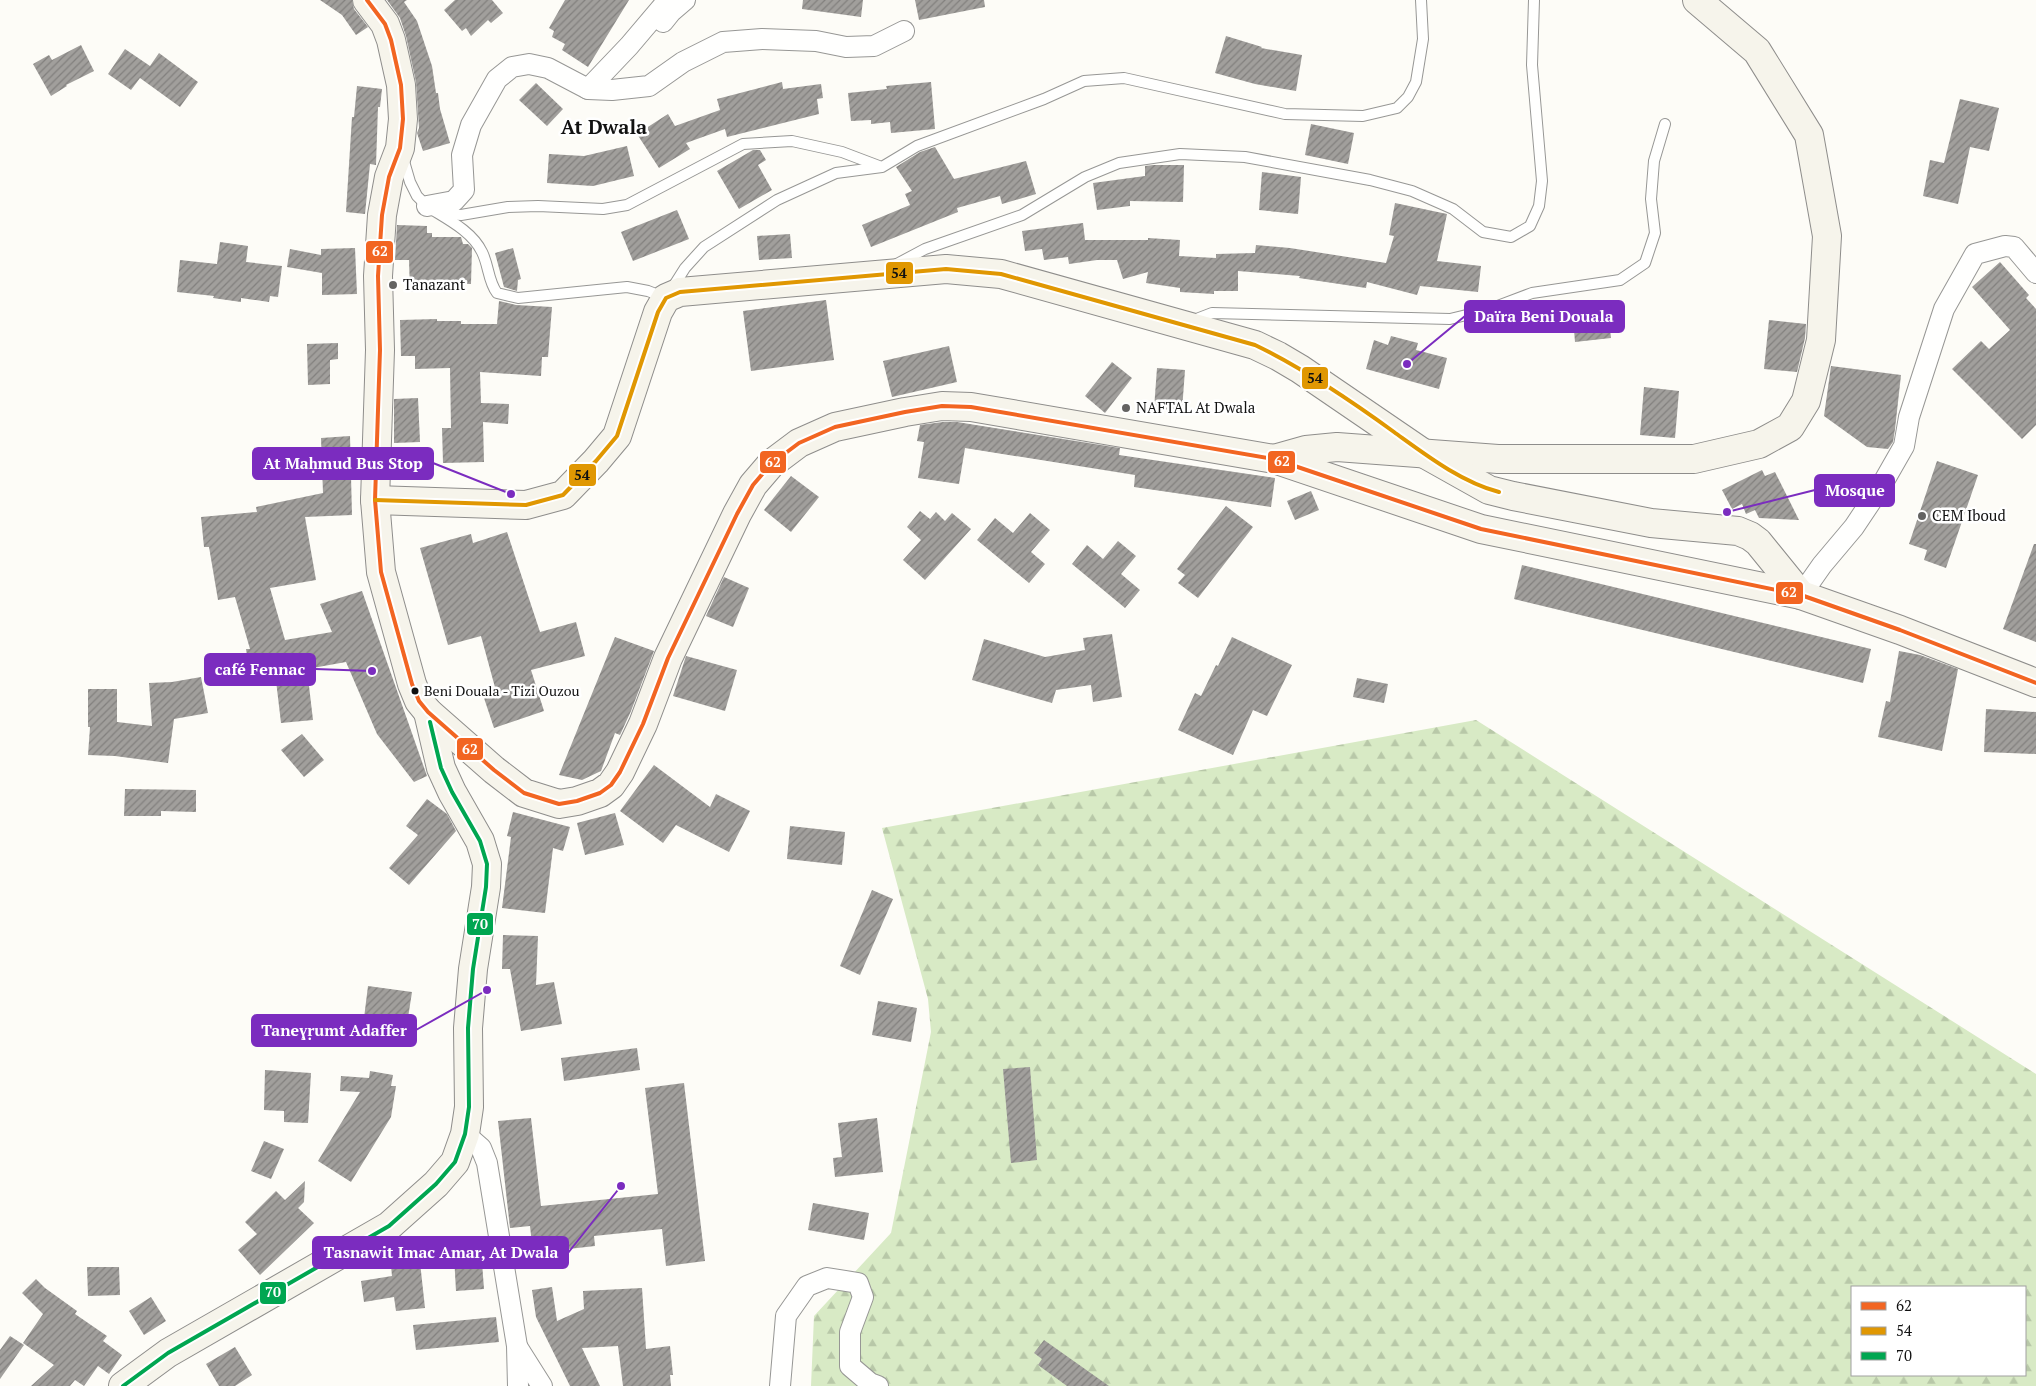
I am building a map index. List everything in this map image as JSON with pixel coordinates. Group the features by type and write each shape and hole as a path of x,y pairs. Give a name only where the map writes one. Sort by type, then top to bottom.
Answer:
{"main road":[{"path":"367,0 385,24 391,40 401,85 403,119 400,148 389,177 382,224 378,276 380,350 375,500 381,572 412,684 419,701 428,712 494,770 524,793 559,804 577,801 600,793 611,785 620,772 643,724 668,658 753,485 771,464 799,443 835,427 942,406 971,407 1274,459 1481,529 1801,595 1900,630 2036,683"},
{"path":"1274,459 1306,450 1337,447 1498,459 1694,459 1758,444 1790,427 1806,401 1820,340 1827,236 1809,135 1757,51 1697,0"},
{"path":"375,500 526,505 563,495 617,436 658,312 666,298 680,292 946,269 1001,274 1255,344 1278,356 1392,431 1423,454 1489,490 1651,523 1738,531 1758,542 1801,595"},
{"path":"123,1386 168,1353 389,1226 436,1184 455,1162 465,1134 469,1107 470,1009 473,969 486,887 486,864 480,841 452,792 441,768 428,712"}],"street":[{"path":"588,89 629,46 668,0"},
{"path":"629,46 656,31 671,12 685,0"},
{"path":"427,206 454,200 464,190 462,155 471,125 497,79 512,67 529,64 548,68 588,89 612,90 649,86 683,62 723,42 816,41 846,47 874,46 904,31"},
{"path":"1801,595 1870,504 1904,446 1912,408 1944,309 1976,254 2005,246 2014,246 2036,273"},
{"path":"465,1134 481,1148 487,1163 517,1346 518,1386"},
{"path":"780,1386 786,1316 807,1286 827,1278 858,1283 863,1297 850,1332 850,1366 870,1383 878,1386"},
{"path":"517,1346 542,1386"}],"lane":[{"path":"400,148 410,182 417,196 427,206 464,230 474,240 483,253 491,285 497,293 518,298 627,287 648,291 666,298 685,268 704,247 777,200 836,173 882,167 917,146 1044,99 1084,81 1124,78 1285,114 1363,116 1397,108 1408,97 1416,82 1423,40 1421,0"},
{"path":"876,275 925,249 1022,215 1085,177 1119,163 1180,154 1245,157 1370,180 1412,191 1453,209 1483,232 1511,237 1530,226 1539,206 1542,181 1532,65 1534,0"},
{"path":"1188,326 1199,318 1212,313 1450,319 1487,310 1532,293 1620,280 1645,263 1655,233 1651,199 1654,161 1665,124"},
{"path":"427,206 448,214 461,215 515,207 538,206 603,209 626,205 743,144 792,141 842,152 882,167"}],"green space":[{"path":"1476,720 2036,1074 2036,1386 811,1386 814,1316 891,1233 931,1032 928,999 882,828"}],"building":[{"path":"320,0 352,0 354,9 368,27 356,35 342,15"},
{"path":"387,0 407,0 404,2 417,21 432,66 436,93 438,93 440,109 450,143 423,151 417,133 419,128 416,82 406,36 400,18"},
{"path":"455,0 492,0 503,13 491,23 488,20 471,36 466,28 462,31 444,10"},
{"path":"565,0 629,0 588,67 562,50 565,44 552,37 554,31 549,28"},
{"path":"803,0 863,0 861,17 802,9"},
{"path":"915,0 984,0 985,7 919,20"},
{"path":"1226,36 1261,48 1302,55 1296,91 1255,84 1215,73"},
{"path":"81,45 94,71 66,85 51,96 33,64 49,55 52,60"},
{"path":"125,49 150,66 159,53 198,82 180,107 140,78 131,90 108,74"},
{"path":"782,82 783,89 821,84 823,98 817,99 819,114 727,137 725,129 686,143 690,149 659,168 637,134 668,114 675,126 720,110 717,99"},
{"path":"931,82 935,129 891,133 890,122 871,124 871,120 851,121 848,93 887,89 886,86"},
{"path":"536,83 563,109 547,126 519,100"},
{"path":"357,86 382,89 380,107 378,107 376,165 370,164 365,214 346,212 352,117 354,117"},
{"path":"1960,99 1999,108 1989,151 1970,147 1958,204 1923,196 1930,160 1944,163"},
{"path":"1311,124 1354,133 1348,164 1305,155"},
{"path":"627,146 634,176 593,186 547,183 549,154 584,156"},
{"path":"935,147 954,179 1026,161 1036,194 1002,204 1000,196 957,208 958,212 871,247 862,225 910,205 905,194 912,191 896,167 920,152"},
{"path":"753,150 760,150 766,160 758,165 772,190 739,209 717,171"},
{"path":"1184,165 1183,202 1130,201 1130,206 1097,210 1093,183 1145,176 1145,166"},
{"path":"1262,172 1301,177 1298,214 1259,210"},
{"path":"1395,203 1447,214 1437,261 1481,266 1478,292 1420,286 1417,295 1367,282 1366,288 1299,278 1300,276 1238,271 1238,291 1214,291 1214,294 1180,292 1180,288 1146,283 1148,272 1123,279 1117,260 1097,260 1069,264 1068,257 1044,260 1042,249 1025,251 1022,231 1083,223 1085,240 1148,240 1148,238 1180,240 1179,256 1216,258 1216,254 1255,253 1256,245 1290,248 1386,263 1394,236 1389,235"},
{"path":"677,210 689,239 633,261 621,232"},
{"path":"397,225 427,226 427,233 432,233 432,237 461,237 463,244 468,244 472,248 471,284 428,283 429,291 410,292 409,260 395,260"},
{"path":"790,234 792,258 759,260 757,236"},
{"path":"220,242 248,246 246,262 282,266 278,297 270,296 269,302 241,298 241,302 213,298 214,296 177,292 180,260 217,264"},
{"path":"355,248 357,294 322,295 322,273 287,267 290,249 321,255 321,249"},
{"path":"513,248 521,279 518,280 517,291 504,287 495,253"},
{"path":"2000,262 2029,295 2026,298 2036,309 2036,425 2022,439 1952,369 1981,341 1989,349 2010,330 1972,287"},
{"path":"826,300 834,360 751,371 743,311"},
{"path":"499,301 516,305 552,307 548,357 542,357 541,376 480,372 481,403 509,404 508,424 483,422 484,462 443,463 442,428 451,428 450,368 415,369 415,356 401,356 400,320 437,319 437,321 461,321 461,324 497,324"},
{"path":"1612,302 1615,328 1610,329 1611,338 1575,342 1572,306"},
{"path":"1769,320 1806,324 1805,338 1797,372 1764,369"},
{"path":"1391,336 1418,343 1416,350 1447,358 1439,389 1366,369 1374,340 1388,345"},
{"path":"338,343 338,359 330,360 330,384 308,385 307,344"},
{"path":"949,346 957,382 892,397 883,361"},
{"path":"1112,362 1132,378 1105,413 1085,396"},
{"path":"1831,366 1901,375 1893,442 1888,449 1867,447 1824,416"},
{"path":"1157,368 1185,370 1182,410 1154,409"},
{"path":"1644,387 1679,391 1675,438 1640,435"},
{"path":"418,398 420,442 394,443 394,399"},
{"path":"957,422 1120,448 1119,455 1275,478 1271,507 1134,487 1135,475 965,448 959,484 918,478 924,442 917,441 920,425"},
{"path":"350,436 352,515 305,517 316,580 270,588 285,640 332,632 320,604 362,591 427,776 414,782 377,734 346,662 307,669 313,720 281,723 275,672 250,675 246,649 250,649 235,597 218,600 209,547 204,547 201,517 257,512 256,507 323,493 321,438"},
{"path":"1937,461 1978,475 1946,568 1924,560 1927,550 1909,544"},
{"path":"1762,470 1765,476 1775,472 1799,520 1759,518 1755,510 1746,514 1742,504 1732,509 1722,490"},
{"path":"791,476 819,497 791,532 764,510"},
{"path":"1311,491 1319,510 1295,520 1287,501"},
{"path":"1226,506 1253,527 1198,598 1178,583 1185,575 1177,569"},
{"path":"920,511 930,519 936,512 945,521 952,513 971,529 925,580 903,560 921,540 907,527"},
{"path":"1030,513 1050,530 1031,552 1045,564 1029,583 977,540 995,518 1013,533"},
{"path":"507,532 540,632 576,622 585,656 531,670 544,711 494,728 483,695 496,691 481,636 448,645 420,548 471,534 473,543"},
{"path":"1118,541 1136,556 1121,574 1140,590 1125,608 1072,564 1087,545 1103,559"},
{"path":"2034,544 2036,544 2036,642 2003,629"},
{"path":"1522,565 1871,649 1863,683 1514,599"},
{"path":"724,577 749,588 733,627 706,616"},
{"path":"1112,634 1122,697 1093,702 1091,685 1056,690 1052,703 972,680 984,639 1045,657 1085,650 1083,638"},
{"path":"615,637 654,651 631,711 620,735 615,733 601,771 582,780 559,775"},
{"path":"1232,637 1292,665 1267,716 1253,710 1233,755 1178,730 1195,693 1201,696"},
{"path":"1899,651 1920,655 1958,669 1942,751 1878,737 1886,701 1890,702"},
{"path":"686,656 737,670 725,711 673,696"},
{"path":"201,677 208,713 174,719 168,763 115,756 88,755 90,727 88,727 88,689 117,689 117,722 152,726 149,683 172,682"},
{"path":"1357,678 1388,684 1384,703 1353,697"},
{"path":"1986,709 2036,712 2036,754 1984,752"},
{"path":"302,734 324,760 304,777 281,750"},
{"path":"654,765 710,807 716,794 750,811 729,852 676,825 663,843 620,811"},
{"path":"125,789 196,790 196,812 161,811 161,816 124,816"},
{"path":"427,799 447,814 456,831 409,885 389,868 418,835 406,826"},
{"path":"513,812 570,827 563,851 553,848 545,913 502,908 511,837 507,836"},
{"path":"615,813 624,845 585,855 577,823"},
{"path":"790,826 845,832 842,865 787,859"},
{"path":"872,890 893,899 860,975 840,966"},
{"path":"503,935 538,936 536,985 554,982 562,1024 521,1031 510,969 502,969"},
{"path":"368,986 412,992 407,1024 364,1018"},
{"path":"878,1001 917,1008 911,1042 872,1035"},
{"path":"637,1048 640,1070 564,1081 561,1058"},
{"path":"1030,1067 1037,1160 1011,1163 1003,1069"},
{"path":"265,1070 311,1073 308,1123 284,1122 284,1111 264,1110"},
{"path":"370,1071 393,1075 391,1086 396,1086 391,1117 351,1182 318,1161 360,1092 340,1091 341,1076 369,1078"},
{"path":"684,1083 705,1261 666,1266 662,1229 594,1236 595,1246 533,1253 530,1226 510,1228 498,1121 531,1118 541,1206 658,1194 645,1088"},
{"path":"877,1118 883,1172 835,1177 833,1158 842,1157 838,1123"},
{"path":"264,1141 284,1149 271,1179 251,1171"},
{"path":"305,1181 304,1202 298,1208 314,1223 260,1275 238,1250 257,1234 245,1222 276,1191 285,1200"},
{"path":"813,1203 869,1213 864,1240 808,1230"},
{"path":"480,1236 484,1289 456,1291 453,1238"},
{"path":"419,1253 425,1308 396,1311 394,1297 364,1302 361,1281 392,1276 390,1256"},
{"path":"87,1267 119,1267 120,1295 88,1296"},
{"path":"36,1279 45,1288 77,1311 75,1314 107,1336 103,1341 122,1355 109,1374 98,1366 84,1386 75,1380 70,1386 31,1386 54,1365 23,1343 43,1314 22,1293"},
{"path":"552,1287 557,1321 584,1309 583,1291 642,1288 646,1349 670,1346 673,1375 670,1375 671,1386 623,1386 618,1346 582,1348 600,1386 570,1386 536,1317 532,1290"},
{"path":"151,1297 166,1321 144,1335 129,1311"},
{"path":"496,1317 499,1342 416,1350 413,1325"},
{"path":"10,1336 24,1345 0,1379 0,1350"},
{"path":"1044,1340 1109,1386 1067,1386 1038,1365 1042,1359 1034,1353"},
{"path":"235,1347 252,1375 235,1386 219,1386 206,1364"}],"transit line":[{"name":"62","path":"367,0 385,24 391,40 401,85 403,119 400,148 389,177 382,215 378,276 380,350 375,500 381,572 412,684 419,701 428,712 494,770 524,793 559,804 577,801 600,793 611,785 620,772 643,724 668,658 737,514 753,485 771,464 799,443 835,427 942,406 971,407 1274,459 1481,529 1801,595 1900,630 2036,683"},
{"name":"54","path":"375,500 526,505 563,495 617,436 658,312 666,298 680,292 946,269 1001,274 1255,345 1326,385 1444,467 1471,482 1499,492"},
{"name":"70","path":"123,1386 168,1353 389,1226 436,1184 455,1162 465,1134 469,1107 468,1028 473,969 486,887 487,864 480,841 452,792 441,768 430,722"}],"place":[{"name":"Tanazant","path":"393,285"},
{"name":"Daïra Beni Douala","path":"1407,364"},
{"name":"NAFTAL At Dwala","path":"1126,408"},
{"name":"At Maḥmud Bus Stop","path":"511,494"},
{"name":"Mosque","path":"1727,512"},
{"name":"CEM Iboud","path":"1922,516"},
{"name":"café Fennac","path":"372,671"},
{"name":"Beni Douala - Tizi Ouzou","path":"415,691"},
{"name":"Taneɣṛumt Adaffer","path":"487,990"},
{"name":"Tasnawit Imac Amar, At Dwala","path":"621,1186"}],"district":[{"name":"At Dwala","path":"604,127"}]}
